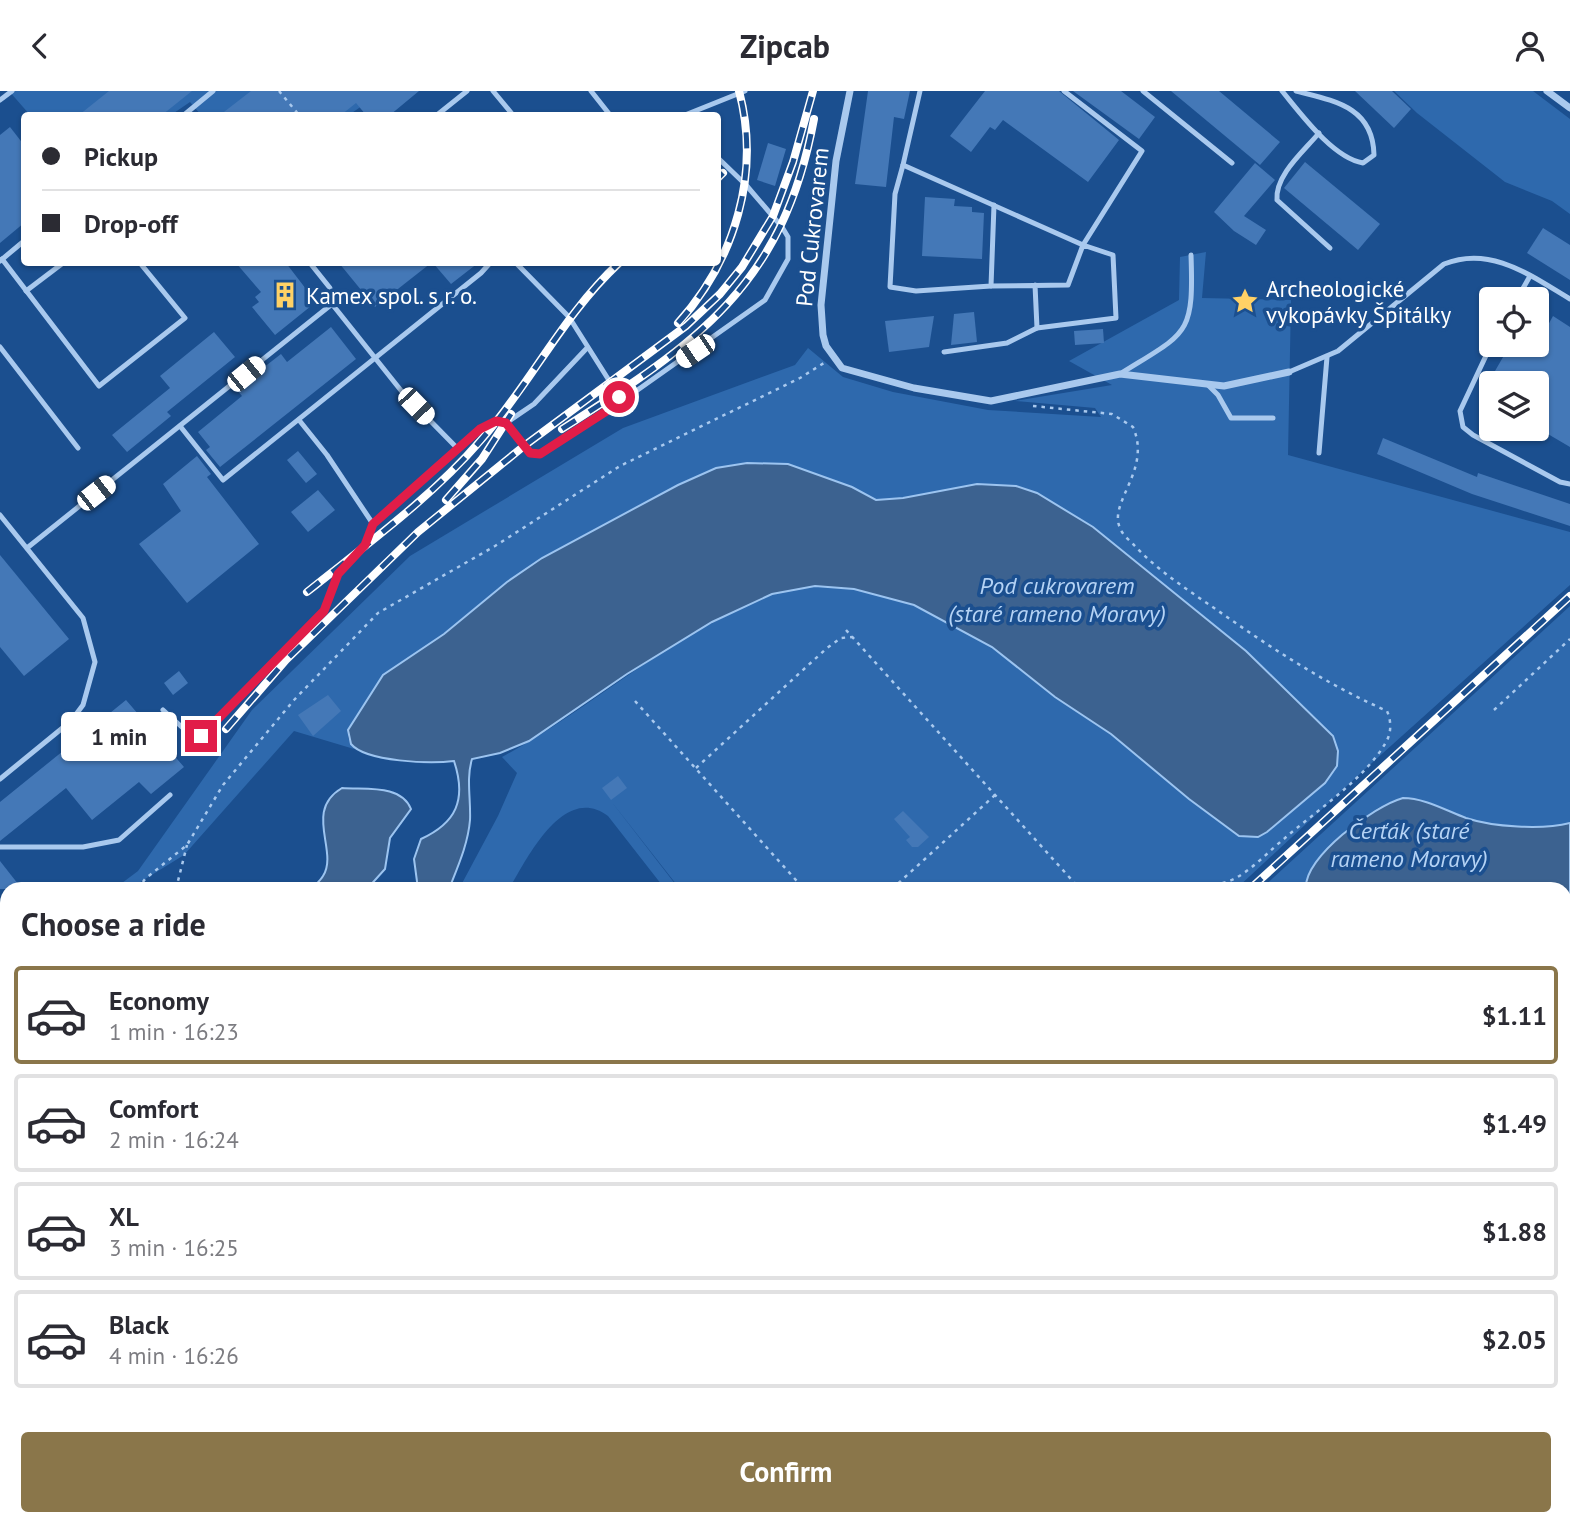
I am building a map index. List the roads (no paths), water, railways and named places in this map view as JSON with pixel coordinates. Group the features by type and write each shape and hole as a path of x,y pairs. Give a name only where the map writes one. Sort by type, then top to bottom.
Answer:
{"street":[{"name":"Pod Cukrovarem","path":"850,91 836,161 821,305 822,335 832,357 842,368 914,388 991,401 1120,374"},
{"path":"1547,91 1570,108"},
{"path":"1120,374 1224,386 1289,372"}],"lane":[{"path":"0,100 12,91"},
{"path":"188,112 213,91"},
{"path":"441,112 467,91"},
{"path":"591,91 608,112"},
{"path":"725,91 733,96"},
{"path":"693,112 745,91"},
{"path":"920,91 895,194 890,287 916,291 1069,285 1083,245 1142,151 1064,91"},
{"path":"1143,91 1232,163"},
{"path":"1282,91 1319,133 1352,161 1363,163 1374,155 1371,129 1357,113 1332,100 1296,91"},
{"path":"496,92 511,112"},
{"path":"1319,133 1283,177 1276,189 1277,200 1331,248"},
{"path":"163,710 184,729 201,736 324,611 338,574 365,545 373,524 486,425 496,421 506,423 530,453 540,454 622,401 765,300 788,259 788,237 746,185 721,161"},
{"path":"903,165 1083,245 1113,255 1116,318 1037,328 1007,343 944,352"},
{"path":"991,286 994,205"},
{"path":"21,243 1,260 99,386 185,318 142,266"},
{"path":"1120,374 1172,341 1186,324 1193,300 1191,255"},
{"path":"1289,372 1327,357 1357,338 1412,289 1452,260 1488,258 1530,276 1570,299"},
{"path":"26,291 59,266"},
{"path":"312,266 330,288"},
{"path":"180,426 223,480 376,360 487,266"},
{"path":"519,266 569,317 622,401"},
{"path":"1524,287 1530,276"},
{"path":"1035,285 1037,328"},
{"path":"27,548 332,304 376,360 457,448"},
{"path":"0,347 78,448"},
{"path":"506,423 534,404 587,348"},
{"path":"1319,453 1327,357"},
{"path":"1485,357 1460,411 1463,427 1560,482 1570,484"},
{"path":"1209,386 1218,395 1231,418 1273,418"},
{"path":"299,420 327,455 373,524"},
{"path":"0,515 83,618 95,662 83,705 71,721 0,779"},
{"path":"0,847 83,847 119,840 170,795"}],"water":[{"name":"Pod cukrovarem (staré rameno Moravy)","path":"747,463 788,464 852,487 876,500 903,498 977,484 1016,486 1037,493 1093,527 1246,651 1333,736 1338,751 1337,766 1325,783 1267,832 1258,837 1239,836 1189,799 1111,734 1055,697 992,647 914,605 854,589 815,586 772,594 712,622 627,674 529,741 500,753 472,759 469,774 469,829 452,882 417,882 414,859 421,839 443,826 456,809 458,775 454,761 415,762 384,758 370,755 351,744 348,730 383,675 444,634 507,582 542,558 678,485 716,468"},
{"path":"342,788 382,790 399,795 411,809 390,838 385,869 373,882 318,882 327,866 323,819 331,797"},
{"name":"Čerťák (staré rameno Moravy)","path":"1403,798 1427,802 1466,818 1490,824 1532,827 1570,823 1570,882 1307,882 1316,862 1328,848 1359,822"}],"railway":[{"path":"721,259 738,214 744,184 747,153 739,91"},
{"path":"226,729 286,660 418,532 524,446 686,326 720,294 742,267 773,216 793,162 813,91"},
{"path":"562,429 654,368 693,337 727,304 756,268 781,226 800,177 814,119"},
{"path":"307,592 398,520 462,461 516,396 581,305 616,266"},
{"path":"678,323 718,266"},
{"path":"446,500 482,459 511,414"},
{"path":"1258,882 1570,596"}],"place":[{"name":"Kamex spol. s r. o.","path":"285,295"},
{"name":"Archeologické vykopávky Špitálky","path":"1245,301"}]}
